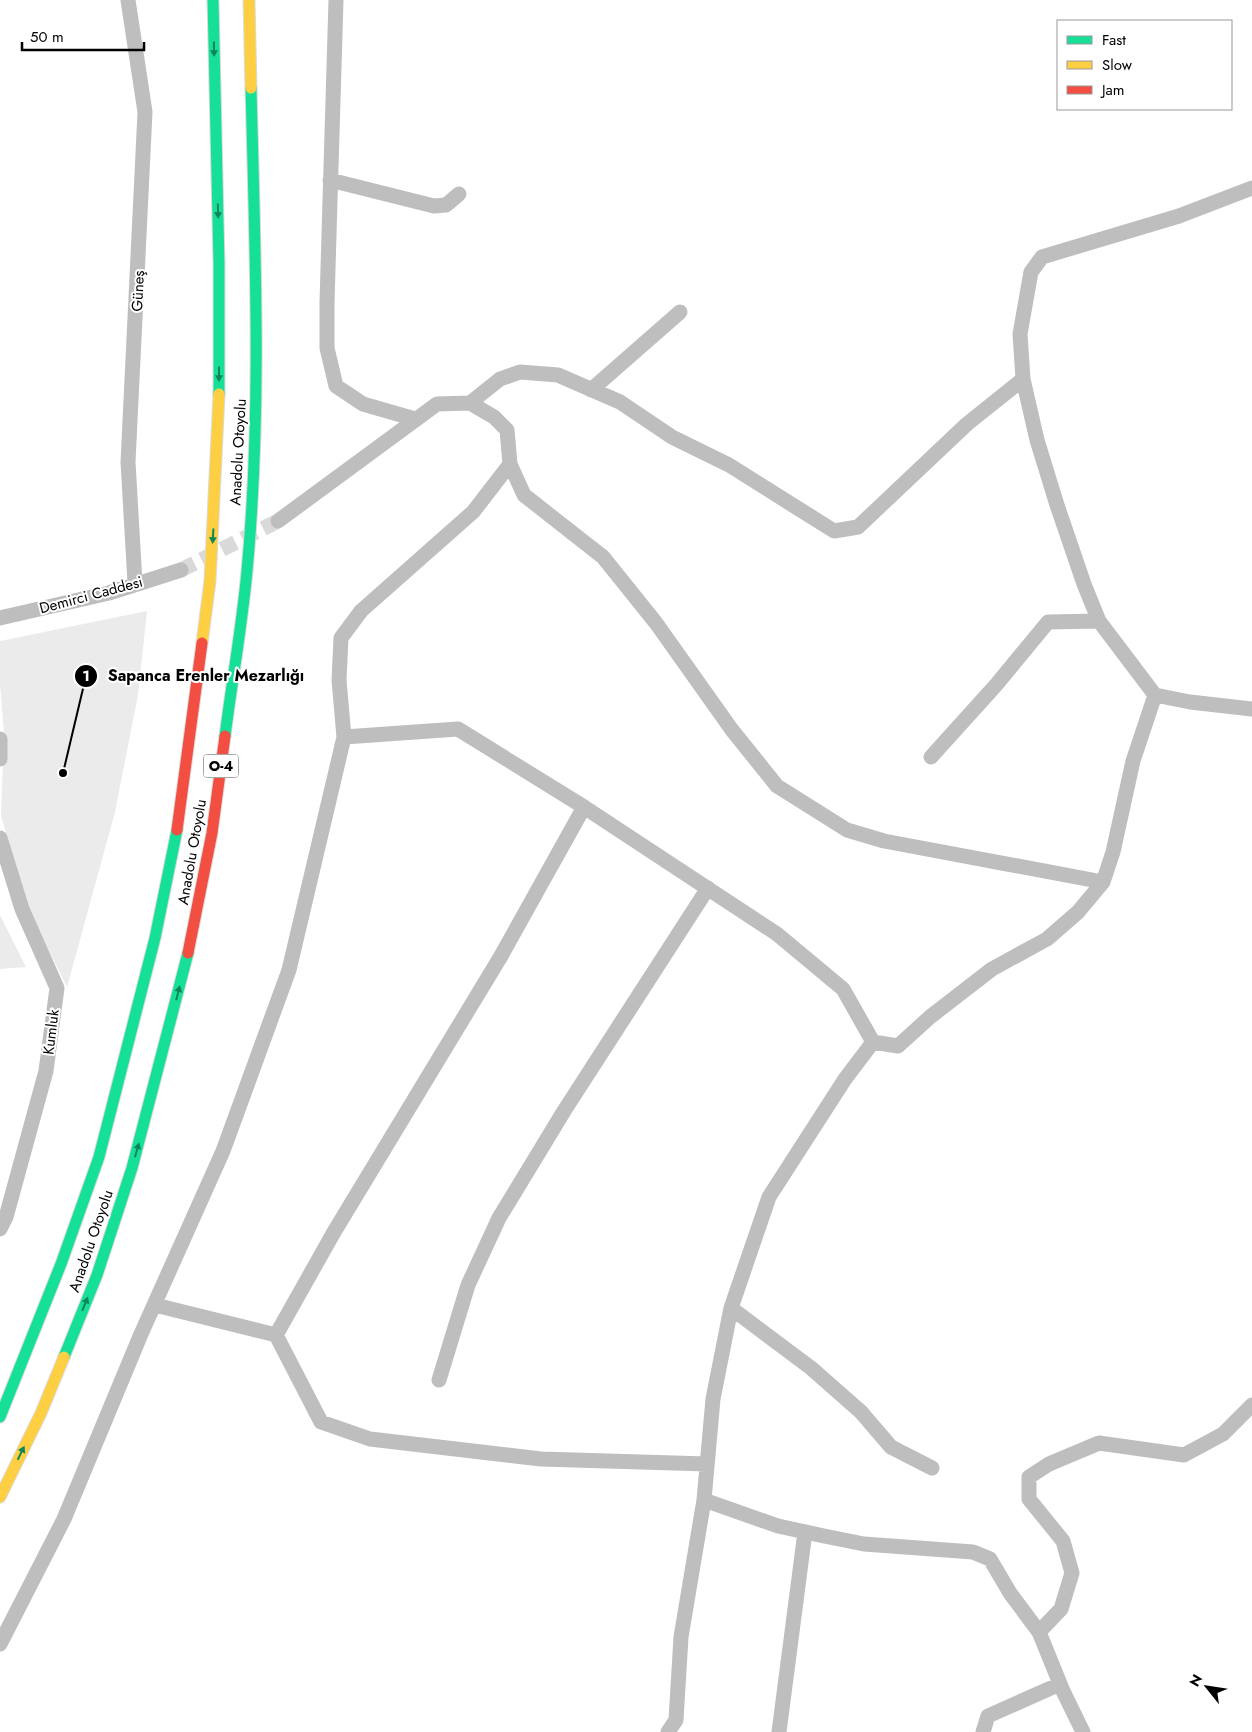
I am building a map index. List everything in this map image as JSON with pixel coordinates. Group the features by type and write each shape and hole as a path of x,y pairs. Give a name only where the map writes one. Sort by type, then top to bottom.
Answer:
{"highway":[{"name":"Anadolu Otoyolu","path":"0,1417 61,1264 99,1156 148,967 178,825 210,581 218,414 219,264 213,0"},
{"name":"Anadolu Otoyolu","path":"0,1497 41,1413 97,1275 132,1168 190,947 212,833 247,571 256,412 250,0"}],"street":[{"name":"Güneş","path":"128,0 145,112 128,462 135,583"},
{"path":"336,0 327,348 336,386 363,404 415,419"},
{"path":"330,180 434,206 446,204 459,194"},
{"path":"1252,188 1179,216 1042,257 1031,272 1020,334 1023,379 1037,440 1084,584 1099,621 1155,695 1190,702 1252,709"},
{"path":"591,390 680,312"},
{"path":"470,404 500,379 520,372 558,375 620,402 672,437 729,465 834,531 858,527 967,424 1023,379"},
{"path":"278,522 437,404 470,404 494,417 507,430 510,464 524,495 602,557 656,623 732,730 777,786 847,830 856,833 884,841 1103,882"},
{"path":"0,1644 64,1519 223,1151 290,970 344,737 339,680 341,638 361,612 474,512 510,464"},
{"name":"Demirci Caddesi","path":"0,618 109,593 135,583 181,570"},
{"path":"930,757 996,685 1048,622 1099,621"},
{"path":"873,1042 898,1046 930,1017 992,968 1048,939 1078,912 1103,882 1113,852 1133,760 1155,695"},
{"path":"344,737 458,729 584,807 778,934 843,989 873,1042"},
{"path":"0,739 0,759"},
{"path":"276,1335 334,1232 501,956 584,807"},
{"name":"Kumluk","path":"0,838 22,909 57,988 46,1071 6,1217 0,1229"},
{"path":"439,1380 468,1284 499,1218 564,1111 708,888"},
{"path":"674,1728 681,1637 704,1500 713,1400 731,1308 769,1198 845,1079 873,1042"},
{"path":"155,1305 276,1335 321,1422 370,1439 541,1459 707,1464"},
{"path":"731,1308 818,1375 861,1412 891,1447 932,1468"},
{"path":"1039,1632 1060,1610 1072,1573 1063,1541 1028,1500 1029,1477 1049,1464 1100,1443 1184,1455 1223,1434 1252,1405"},
{"path":"704,1500 778,1526 805,1532 864,1544 973,1552 990,1559 1010,1593 1039,1632 1060,1684 1083,1732"},
{"path":"779,1732 805,1532"},
{"path":"983,1732 988,1716 1060,1684"}],"shaded area":[{"path":"147,611 138,695 115,812 67,987 26,905 1,815 4,734 0,684 0,641"},
{"path":"0,915 26,967 0,969"}],"tunnel":[{"path":"181,570 278,521"}],"traffic: fast":[{"path":"213,0 219,264 219,394"},
{"path":"225,736 245,592 255,451 256,330 251,88"},
{"path":"0,1417 61,1264 99,1157 155,938 177,830"},
{"path":"64,1357 97,1275 132,1168 188,953"}],"traffic: slow":[{"path":"249,0 251,88"},
{"path":"202,643 210,581 219,394"},
{"path":"0,1497 41,1413 64,1357"}],"traffic: jam":[{"path":"177,830 202,643"},
{"path":"188,953 212,833 225,736"}],"place":[{"name":"Sapanca Erenler Mezarlığı","path":"63,773"}]}
